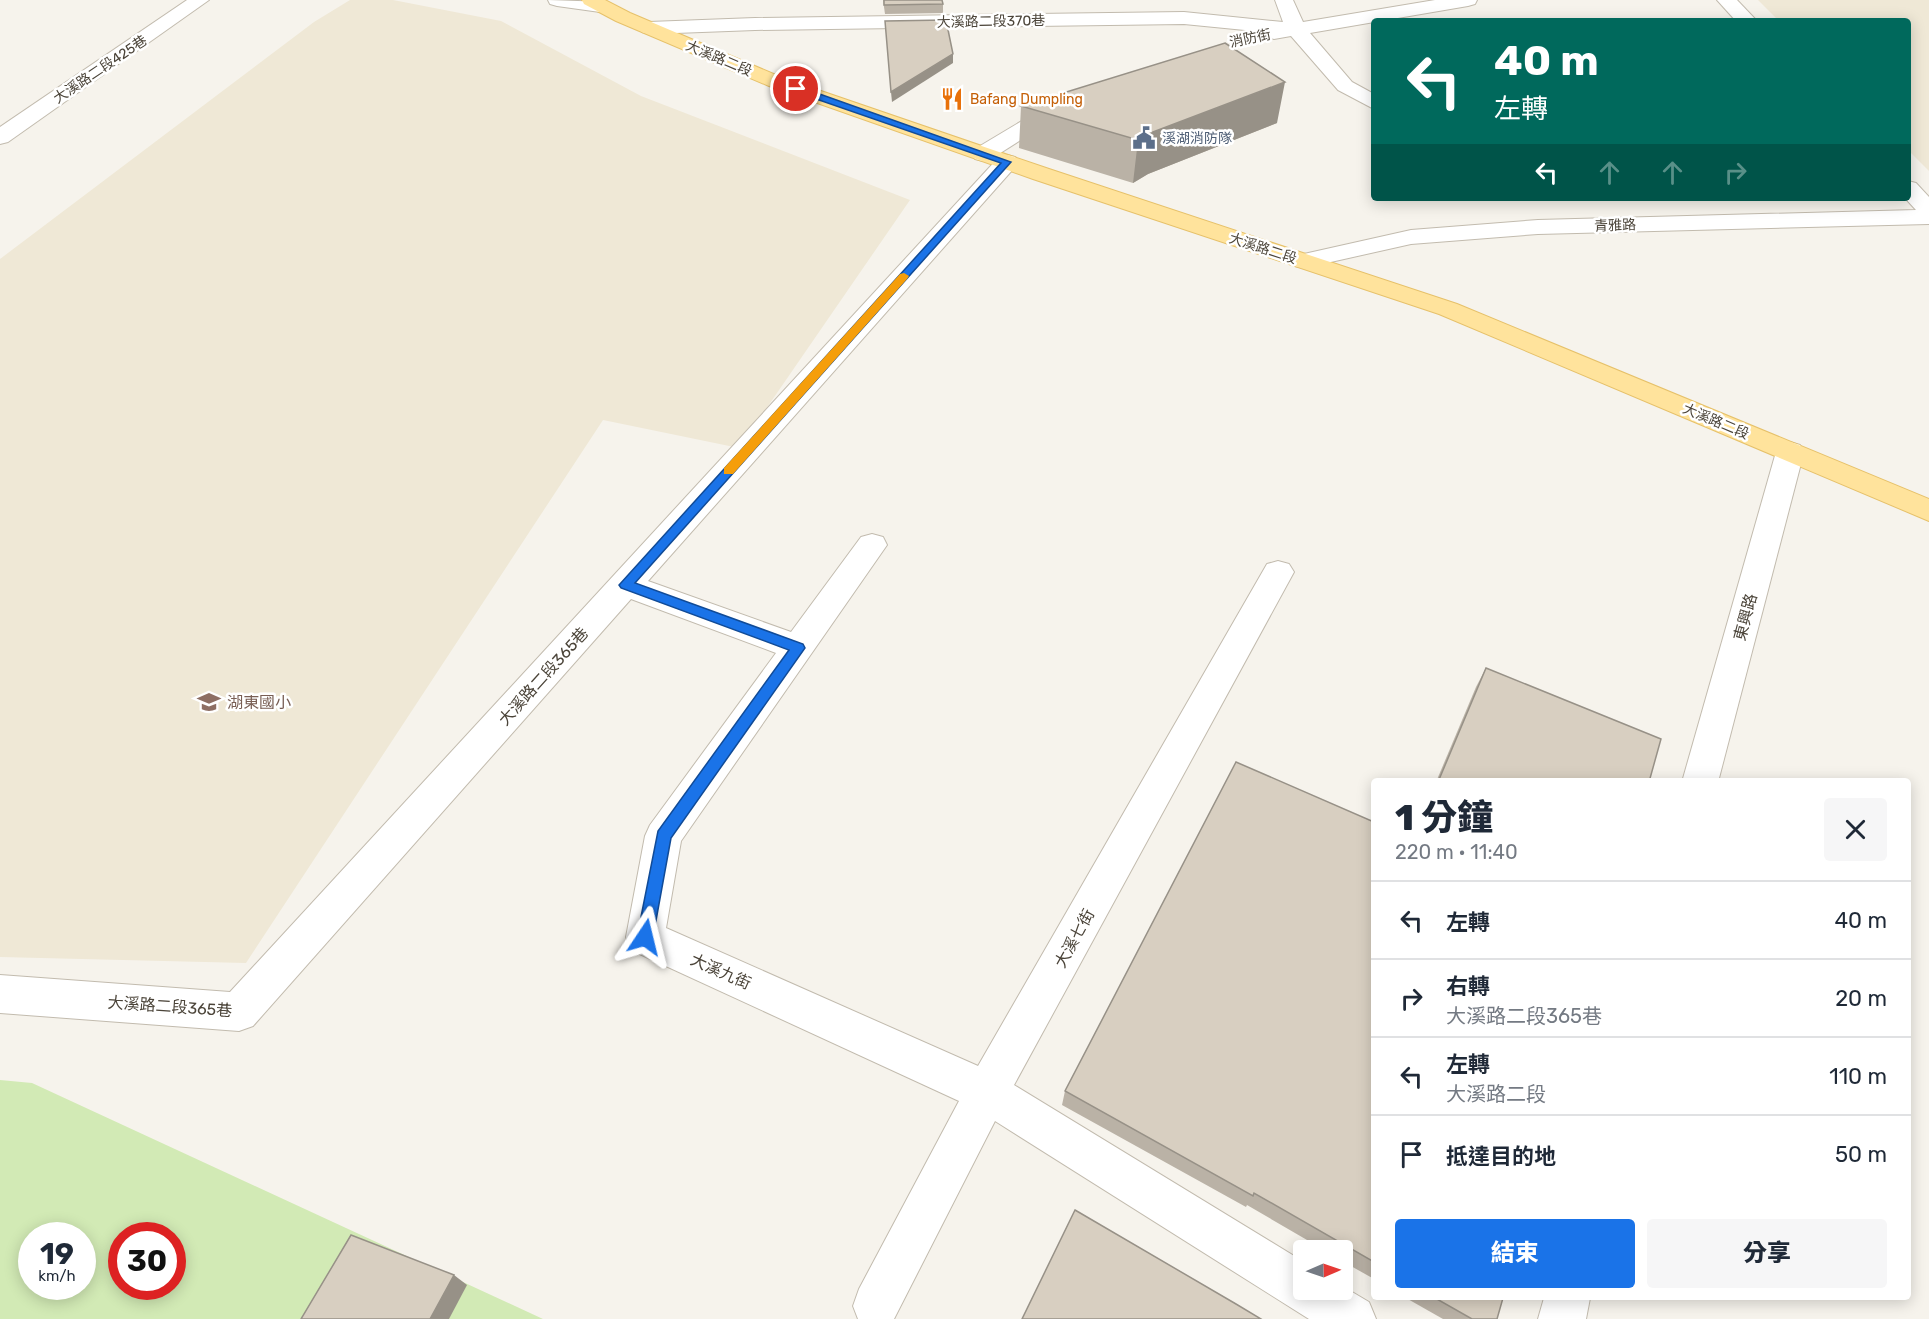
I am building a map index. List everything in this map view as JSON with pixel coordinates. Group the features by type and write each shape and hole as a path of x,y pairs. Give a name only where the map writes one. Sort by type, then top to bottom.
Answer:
{"main road":[{"name":"大溪路二段","path":"595,3 776,82 995,158 1448,309 1929,511"}],"street":[{"name":"大溪路二段425巷","path":"0,138 200,0"},
{"path":"557,0 595,3"},
{"path":"1284,0 1296,29 1345,86 1371,101"},
{"name":"消防街","path":"1227,42 1468,0"},
{"path":"1726,0 1744,18"},
{"name":"大溪路二段370巷","path":"649,28 758,16 1181,9 1296,29"},
{"path":"995,158 1074,98"},
{"name":"大溪路二段365巷","path":"0,993 239,1012 626,585 995,158"},
{"path":"1911,191 1929,211"},
{"name":"青雅路","path":"1304,261 1411,237 1538,227 1929,217"},
{"name":"東興路","path":"1701,778 1790,452"},
{"name":"大溪九街","path":"872,545 663,836 645,937 987,1092"},
{"name":"大溪七街","path":"876,1306 987,1092 1278,572"},
{"path":"626,585 798,648"},
{"path":"987,1092 1293,1283"},
{"path":"1321,1300 1352,1319"},
{"path":"1562,1319 1567,1300"}],"shaded area":[{"name":"湖東國小","path":"350,0 393,0 501,21 641,96 910,200 739,448 603,420 246,963 0,957 0,259 314,22"},
{"path":"1758,0 1929,0 1929,171 1911,153 1911,18 1776,18"}],"green space":[{"path":"0,1080 32,1083 543,1319 0,1319"}],"building":[{"path":"884,0 942,0 943,4 884,5"},
{"path":"946,20 953,54 891,92 885,21"},
{"path":"1225,43 1285,82 1153,132 1138,140 1021,106"},
{"path":"1486,668 1661,739 1650,778 1440,778"},
{"path":"1236,762 1371,821 1371,1260 1353,1250 1353,1240 1336,1240 1254,1193 1253,1196 1065,1091"},
{"path":"1075,1210 1236,1304 1261,1319 1022,1319"},
{"path":"351,1235 454,1275 430,1319 301,1319"},
{"path":"1439,1300 1502,1300 1497,1319 1472,1319"}],"slow traffic":[{"path":"729,471 904,276"}],"place":[{"name":"Bafang Dumpling","path":"952,99"},
{"name":"溪湖消防隊","path":"1144,138"},
{"name":"湖東國小","path":"209,702"}],"route":[{"path":"645,937 663,836 798,648 626,585 1007,162 796,89"}]}
